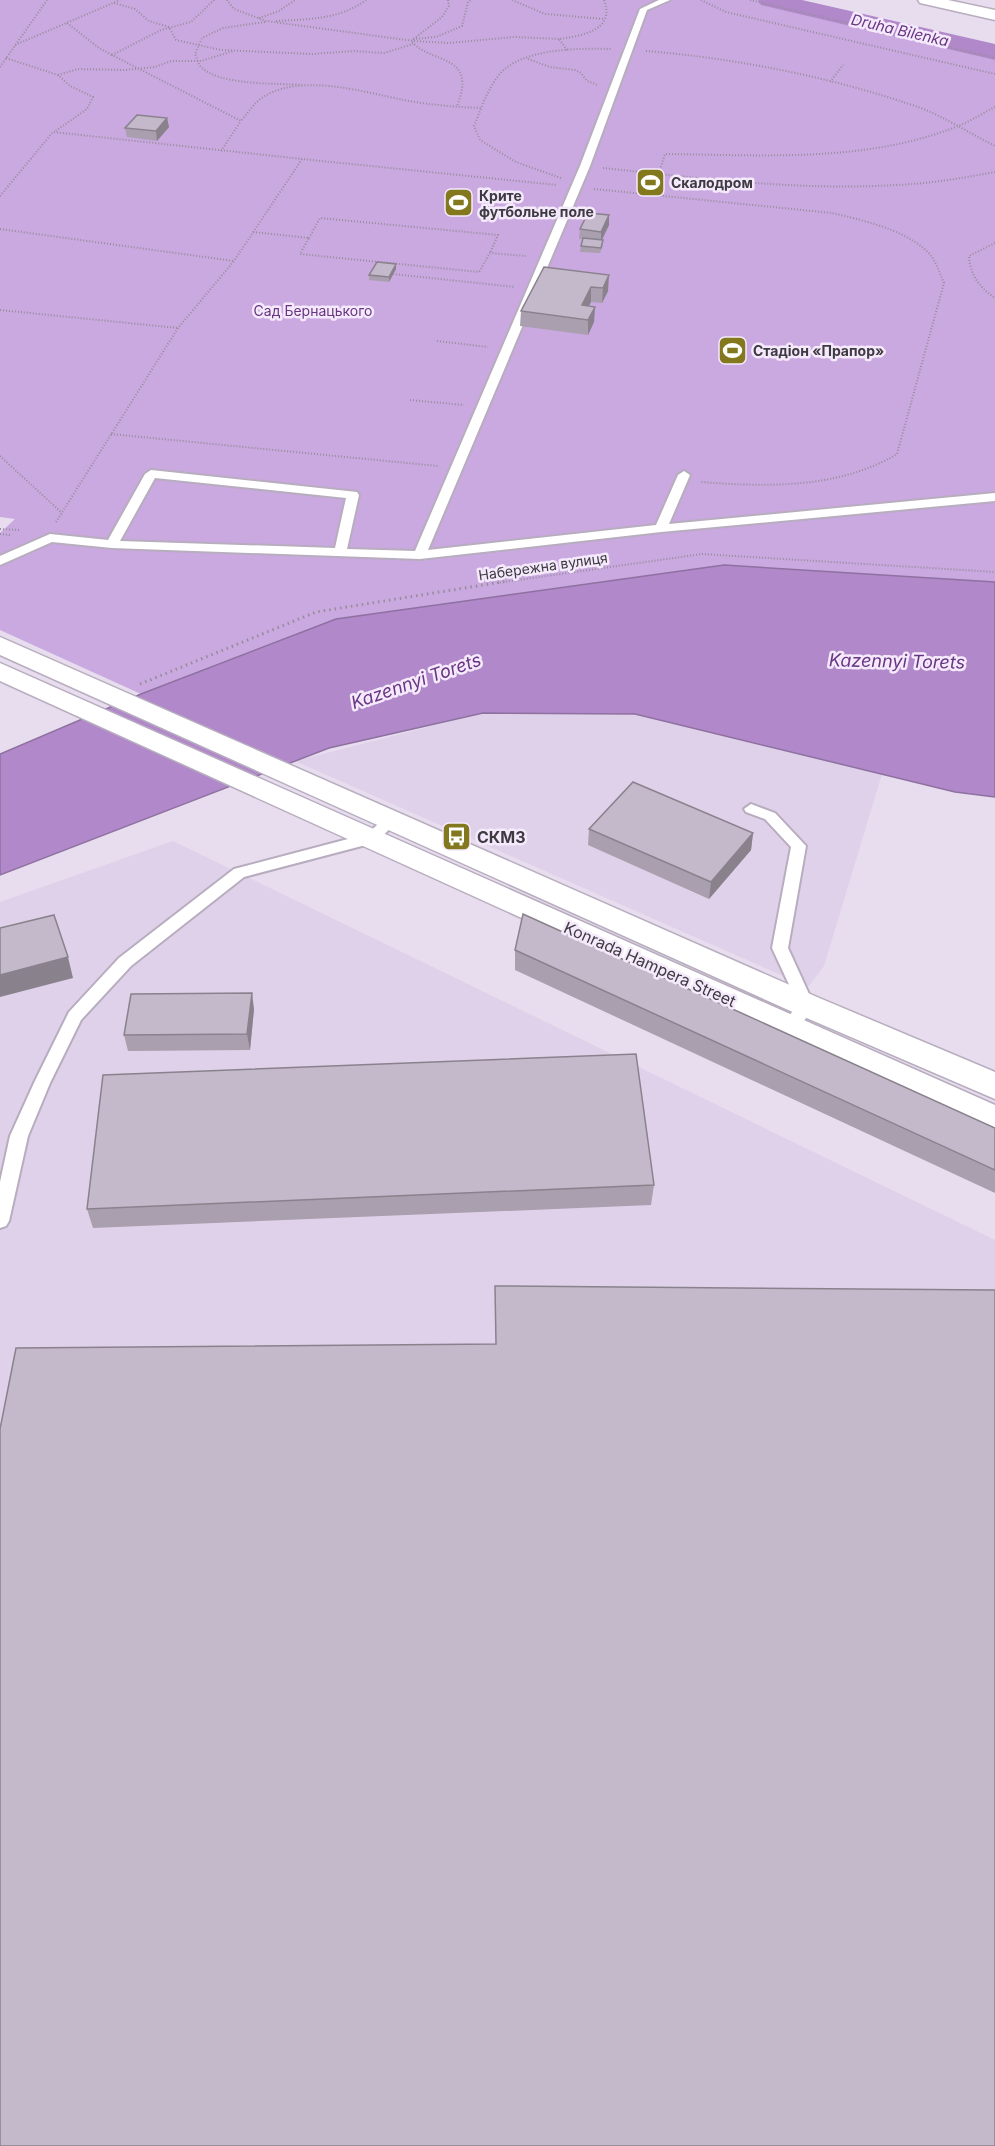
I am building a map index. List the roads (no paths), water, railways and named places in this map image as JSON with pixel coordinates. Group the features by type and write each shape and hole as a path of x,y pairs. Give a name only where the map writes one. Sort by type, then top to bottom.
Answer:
{"main road":[{"path":"926,0 995,15"},
{"path":"0,645 112,696 315,799"},
{"path":"0,671 65,701 315,799"},
{"name":"Konrada Hampera Street","path":"315,799 798,1016 995,1120"},
{"name":"Konrada Hampera Street","path":"798,1016 995,1086"}],"lane":[{"path":"420,555 585,166 644,9 666,0"},
{"path":"112,544 151,474 353,495 340,552"},
{"path":"661,528 683,478"},
{"path":"0,561 50,538 112,544 420,555 661,528 995,497"},
{"path":"751,809 770,816 799,846 780,948 798,1016"},
{"path":"0,1221 19,1136 42,1083 75,1016 125,962 239,873 381,829"}],"water":[{"name":"Kazennyi Torets","path":"724,565 995,582 995,797 955,792 635,714 483,713 329,748 0,875 0,754 141,694 336,619"}],"waterway":[{"name":"Druha Bilenka","path":"770,0 995,52"}],"place":[{"name":"Скалодром","path":"650,182"},
{"name":"Крите футбольне поле","path":"458,203"},
{"name":"Стадіон «Прапор»","path":"732,350"},
{"name":"СКМЗ","path":"456,837"}],"park label":[{"name":"Сад Бернацького","path":"313,310"}]}
